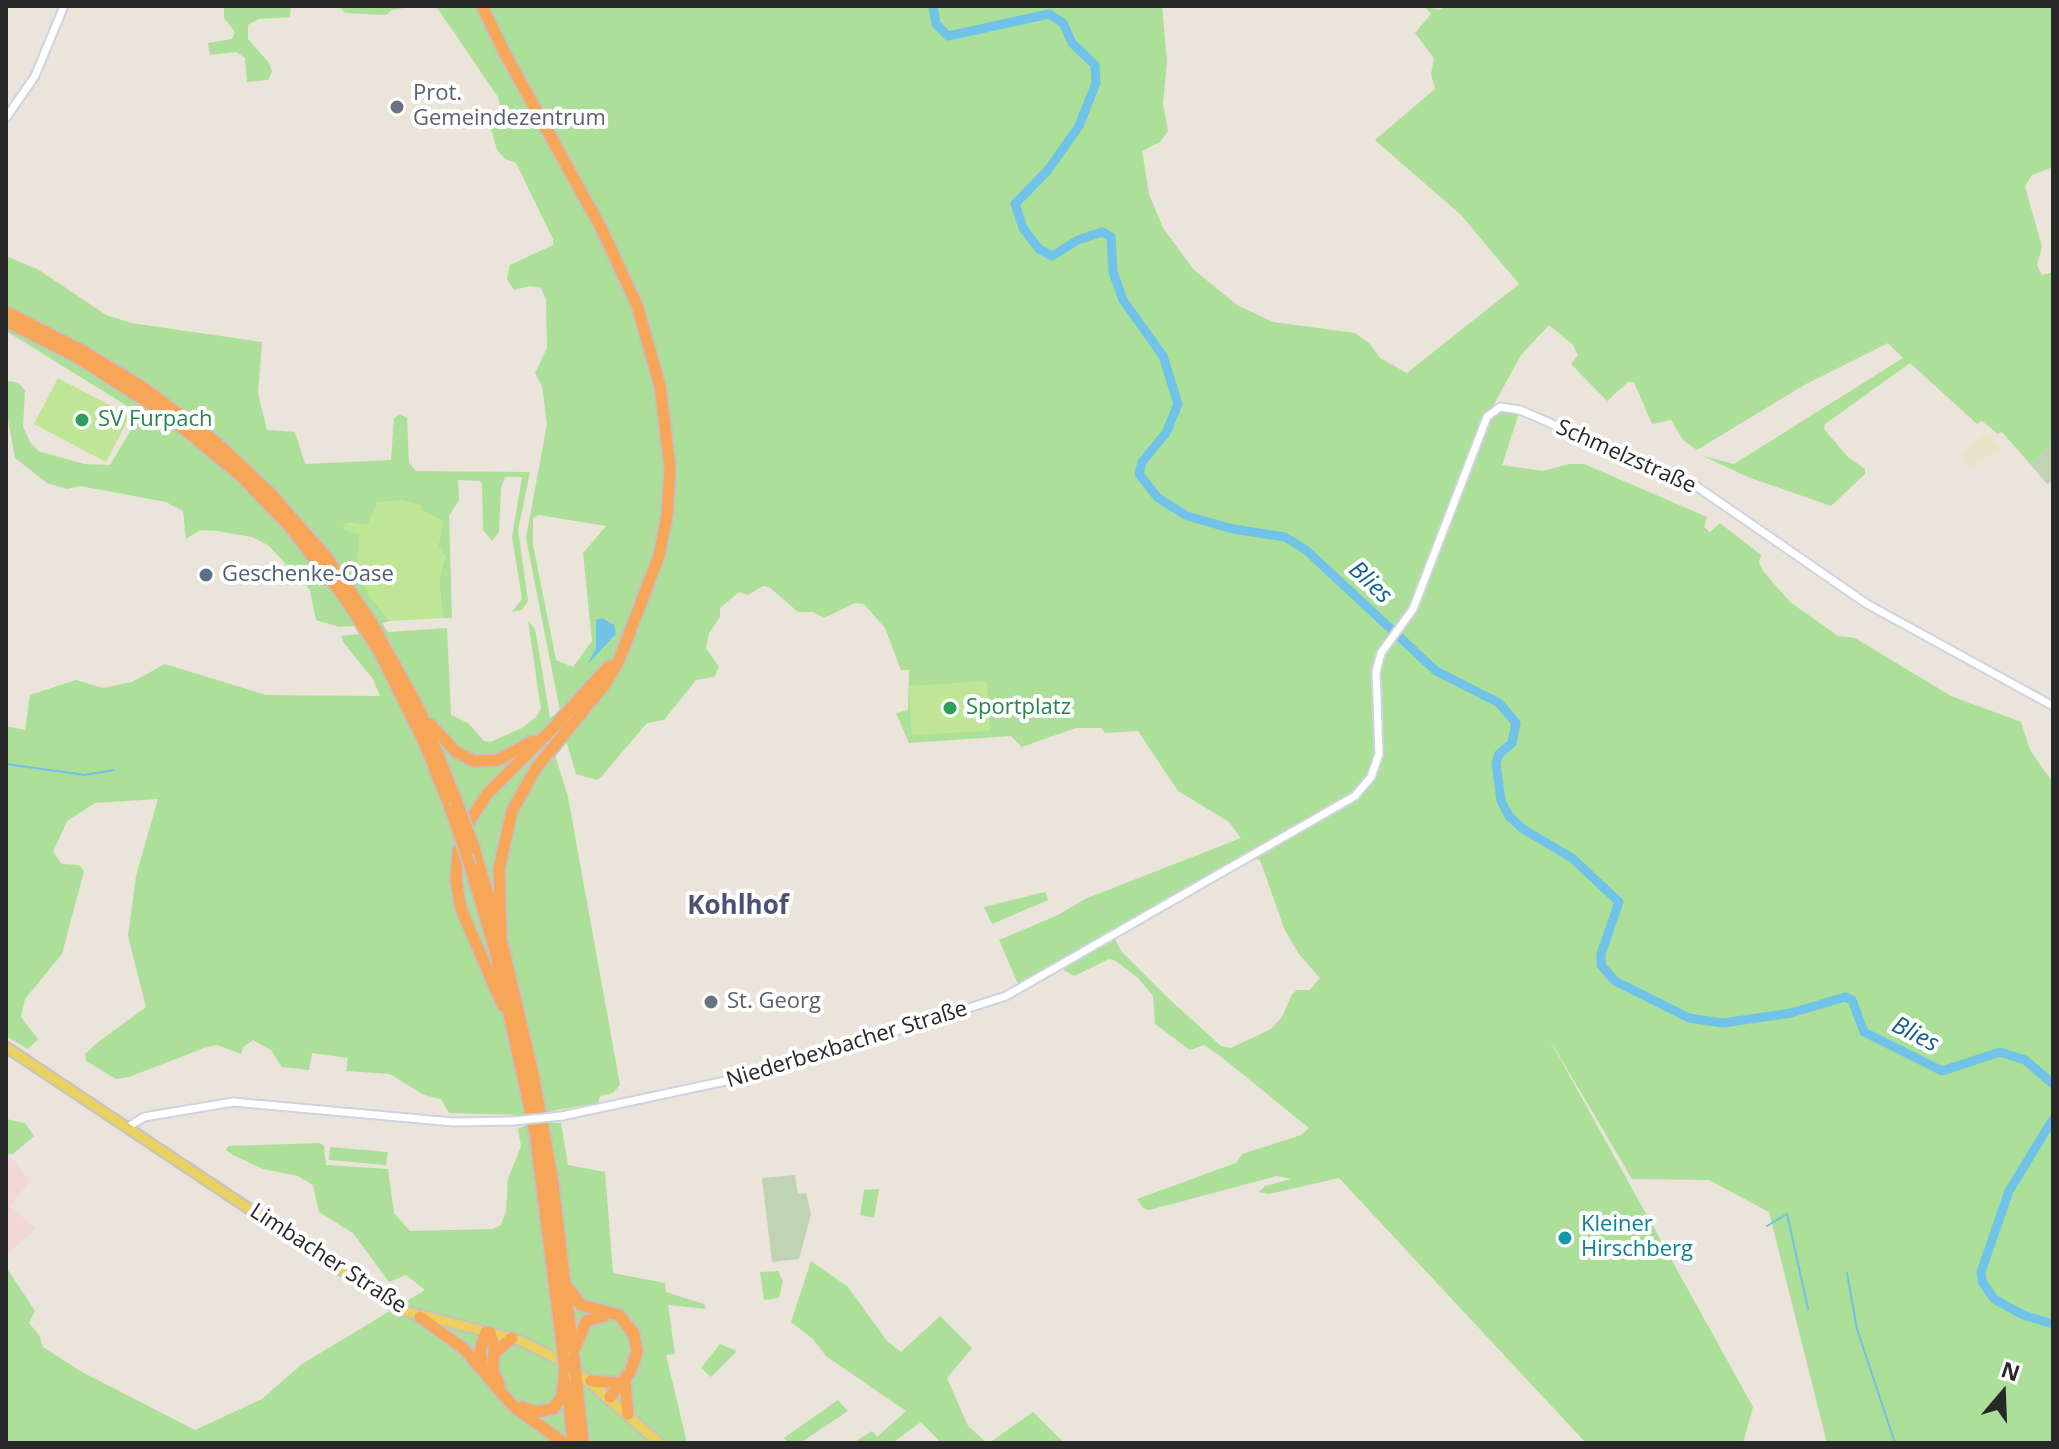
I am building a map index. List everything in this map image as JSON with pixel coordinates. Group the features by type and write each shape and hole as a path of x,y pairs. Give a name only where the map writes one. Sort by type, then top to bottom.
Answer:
{"highway":[{"path":"482,6 622,271 648,336 660,386 669,459 667,515 654,574 611,676 545,754 514,805 500,861 501,939"},
{"path":"6,312 81,350 155,396 217,443 270,493 354,596 421,713 453,805 517,1038 557,1257"},
{"path":"6,321 77,357 163,412 241,476 289,526 344,597 380,653 474,848 501,939 533,1074 569,1356 573,1443"},
{"path":"517,1038 461,909 457,863 463,835 478,806 605,671 629,635"},
{"path":"421,713 456,752 480,762 498,760 520,750 562,719"},
{"path":"560,1281 577,1303 615,1314 632,1329 637,1352 621,1383 608,1396"},
{"path":"569,1356 586,1321 599,1316 616,1320 629,1332 632,1347 621,1383 628,1414"},
{"path":"420,1317 455,1342 513,1406 564,1443"},
{"path":"483,1371 480,1353 488,1332"},
{"path":"488,1332 497,1382 519,1405 531,1411 549,1411 558,1403 570,1372"},
{"path":"494,1353 512,1338"},
{"path":"570,1372 583,1443"},
{"path":"591,1381 621,1383"}],"main road":[{"name":"Limbacher Straße","path":"6,1047 376,1294 420,1317 512,1338 553,1355 591,1381 659,1443"}],"street":[{"path":"6,118 35,76 64,6"},
{"name":"Schmelzstraße","path":"1388,641 1416,602 1487,417 1495,409 1508,407 1696,486 1867,604 2053,706"},
{"name":"Niederbexbacher Straße","path":"128,1127 139,1118 233,1102 453,1122 562,1116 776,1070 996,1000 1068,963 1355,796 1375,768 1379,754 1377,667 1388,641"}],"shaded area":[{"path":"1987,433 2002,447 1968,468 1958,456"},
{"path":"6,1156 11,1157 30,1181 10,1206 36,1228 6,1256"}],"green space":[{"path":"224,6 291,6 290,17 259,19 248,25 248,39 269,63 272,72 268,80 247,82 245,58 236,52 210,55 208,43 232,39 235,32 224,18"},
{"path":"339,6 415,6 392,10 386,15 345,13"},
{"path":"432,6 1162,6 1167,61 1163,104 1168,131 1160,142 1142,151 1149,194 1163,228 1193,269 1237,305 1273,322 1355,333 1370,344 1380,358 1407,373 1519,284 1461,215 1375,140 1435,89 1431,74 1434,58 1415,33 1431,14 1424,6 1439,10 1447,6 2053,6 2053,167 2032,175 2025,186 2042,247 2037,265 2042,275 2053,272 2053,442 2031,465 2002,432 1998,434 1982,421 1977,424 1910,363 1825,424 1824,429 1848,457 1865,469 1865,474 1831,506 1748,477 1703,456 1734,464 1903,358 1888,343 1804,385 1697,450 1683,440 1671,420 1652,424 1634,382 1628,382 1607,401 1571,364 1578,355 1573,345 1549,325 1521,355 1494,404 1498,412 1519,413 1502,465 1543,471 1569,464 1584,464 1707,517 1704,527 1710,532 1720,523 1761,555 1759,563 1763,571 1790,602 1838,636 1855,638 1951,696 2021,722 2030,750 2053,783 2053,1443 1827,1443 1769,1212 1709,1180 1632,1179 1547,1035 1753,1407 1743,1443 1586,1443 1339,1178 1269,1194 1259,1192 1265,1186 1291,1179 1277,1176 1149,1210 1143,1208 1137,1199 1236,1163 1242,1154 1301,1135 1309,1128 1219,1055 1204,1045 1190,1050 1155,1024 1153,996 1139,979 1116,961 1109,959 1074,976 1062,969 1031,986 1027,980 1018,984 999,940 1058,915 1085,899 1241,838 1229,822 1178,791 1138,731 1105,733 1101,728 1076,728 1022,747 1011,736 909,743 896,713 908,710 909,670 901,670 885,628 864,604 855,603 824,618 813,612 798,612 769,587 763,586 748,595 739,592 720,608 720,617 709,633 706,648 719,667 714,677 696,680 664,720 647,723 601,777 597,780 576,774 566,740 554,751 568,797 620,1085 613,1093 600,1096 598,1103 551,1111 553,1123 561,1123 568,1165 605,1172 613,1273 665,1283 666,1292 704,1304 706,1309 668,1305 675,1354 666,1355 687,1443 6,1443 6,1267 35,1311 29,1323 39,1335 43,1347 82,1372 195,1430 262,1399 302,1364 425,1290 406,1275 389,1282 353,1233 319,1212 313,1185 298,1176 263,1169 233,1155 226,1150 228,1146 320,1143 324,1146 326,1165 388,1169 394,1213 410,1231 493,1229 501,1225 506,1211 508,1179 521,1146 518,1129 526,1125 523,1115 449,1113 441,1099 424,1095 390,1074 346,1071 348,1058 312,1053 309,1070 282,1067 271,1050 253,1040 243,1047 241,1054 217,1045 116,1079 86,1061 85,1054 97,1043 146,1007 128,936 136,876 158,799 95,803 67,821 53,852 62,864 79,865 84,871 62,954 25,999 21,1017 38,1039 28,1049 6,1036 6,726 25,730 30,695 76,680 103,688 132,682 165,664 266,695 380,696 373,679 341,636 359,634 355,626 339,627 316,620 310,590 268,545 252,537 217,531 200,530 186,539 183,511 166,502 80,486 67,489 47,483 15,458 6,409 6,383 10,381 19,383 25,391 23,427 38,451 84,464 110,465 137,420 137,412 6,331 6,256 39,270 106,315 131,323 262,342 258,394 267,430 295,432 305,464 391,460 394,418 400,414 407,418 409,463 416,471 530,472 518,530 528,601 522,610 512,612 522,599 512,537 522,477 505,477 501,488 499,532 492,541 483,530 482,484 480,481 458,480 459,500 449,516 452,618 443,618 439,581 445,556 438,547 443,521 422,511 378,502 368,525 347,523 360,534 369,595 390,621 382,623 388,632 447,628 451,715 468,723 484,741 490,742 522,728 536,717 541,709 528,621 535,629 550,718 560,711 526,538 547,424 542,386 535,373 547,348 546,300 541,288 530,286 514,290 507,279 510,265 553,245 553,239 516,163 505,159 497,150 490,125 501,109 498,97 438,9","holes":["539,515 606,526 583,553 592,641 573,667 556,660 533,545 533,518","1254,859 1260,860 1284,928 1298,953 1320,978 1310,990 1297,990 1292,994 1282,1017 1271,1029 1231,1048 1221,1046 1169,999 1121,951 1115,939"]},
{"name":"SV Furpach","path":"58,378 130,416 106,462 34,424"},
{"path":"2053,442 2053,481 2047,484 2031,465"},
{"path":"402,500 421,505 422,511 443,521 438,547 445,555 439,581 443,618 390,621 369,595 356,570 360,534 343,530 343,526 346,523 368,525 378,502"},
{"name":"Sportplatz","path":"987,681 990,731 912,735 909,686"},
{"path":"1045,892 1048,900 992,924 984,907"},
{"path":"6,1119 25,1123 34,1136 13,1154 6,1154"},
{"path":"330,1147 388,1152 386,1165 329,1160"},
{"path":"795,1175 798,1194 806,1193 811,1214 799,1259 772,1262 762,1178"},
{"path":"879,1189 874,1218 860,1215 864,1190"},
{"path":"811,1261 848,1287 887,1341 901,1352 940,1316 972,1348 947,1378 968,1426 987,1443 941,1443 921,1422 892,1443 853,1443 872,1431 877,1437 906,1411 826,1356 813,1339 791,1322"},
{"path":"778,1271 783,1281 779,1298 764,1300 760,1272"},
{"path":"720,1344 737,1351 711,1377 701,1368"},
{"path":"838,1400 848,1411 800,1443 788,1443 784,1438"},
{"path":"1033,1412 1062,1441 1060,1443 989,1443"}],"water":[{"path":"602,618 614,625 616,634 587,665 596,648 596,620"}],"waterway":[{"name":"Blies","path":"933,6 936,24 948,36 1049,14 1063,23 1072,43 1095,65 1096,83 1079,126 1048,170 1015,204 1023,228 1039,249 1052,256 1078,240 1102,232 1111,237 1113,272 1123,300 1163,356 1178,404 1166,433 1142,462 1139,474 1158,498 1187,516 1233,529 1285,537 1306,550 1436,671 1499,703 1516,723 1512,743 1499,754 1496,763 1501,801 1509,816 1523,829 1572,858 1619,902 1601,954 1601,965 1615,981 1689,1018 1723,1023 1791,1013 1845,997 1852,1000 1864,1032 1942,1071 2000,1052 2025,1060 2053,1084"},
{"path":"6,764 85,775 114,770"},
{"name":"Blies","path":"2053,1119 2009,1191 1981,1272 1982,1281 1994,1299 2023,1315 2053,1324"},
{"path":"1767,1226 1787,1214 1808,1309"},
{"path":"1847,1273 1857,1329 1895,1443"}],"place":[{"name":"Prot. Gemeindezentrum","path":"397,107"},
{"name":"SV Furpach","path":"82,420"},
{"name":"Geschenke-Oase","path":"206,575"},
{"name":"Sportplatz","path":"950,708"},
{"name":"St. Georg","path":"711,1002"},
{"name":"Kleiner Hirschberg","path":"1565,1238"}],"district":[{"name":"Kohlhof","path":"738,907"}]}
